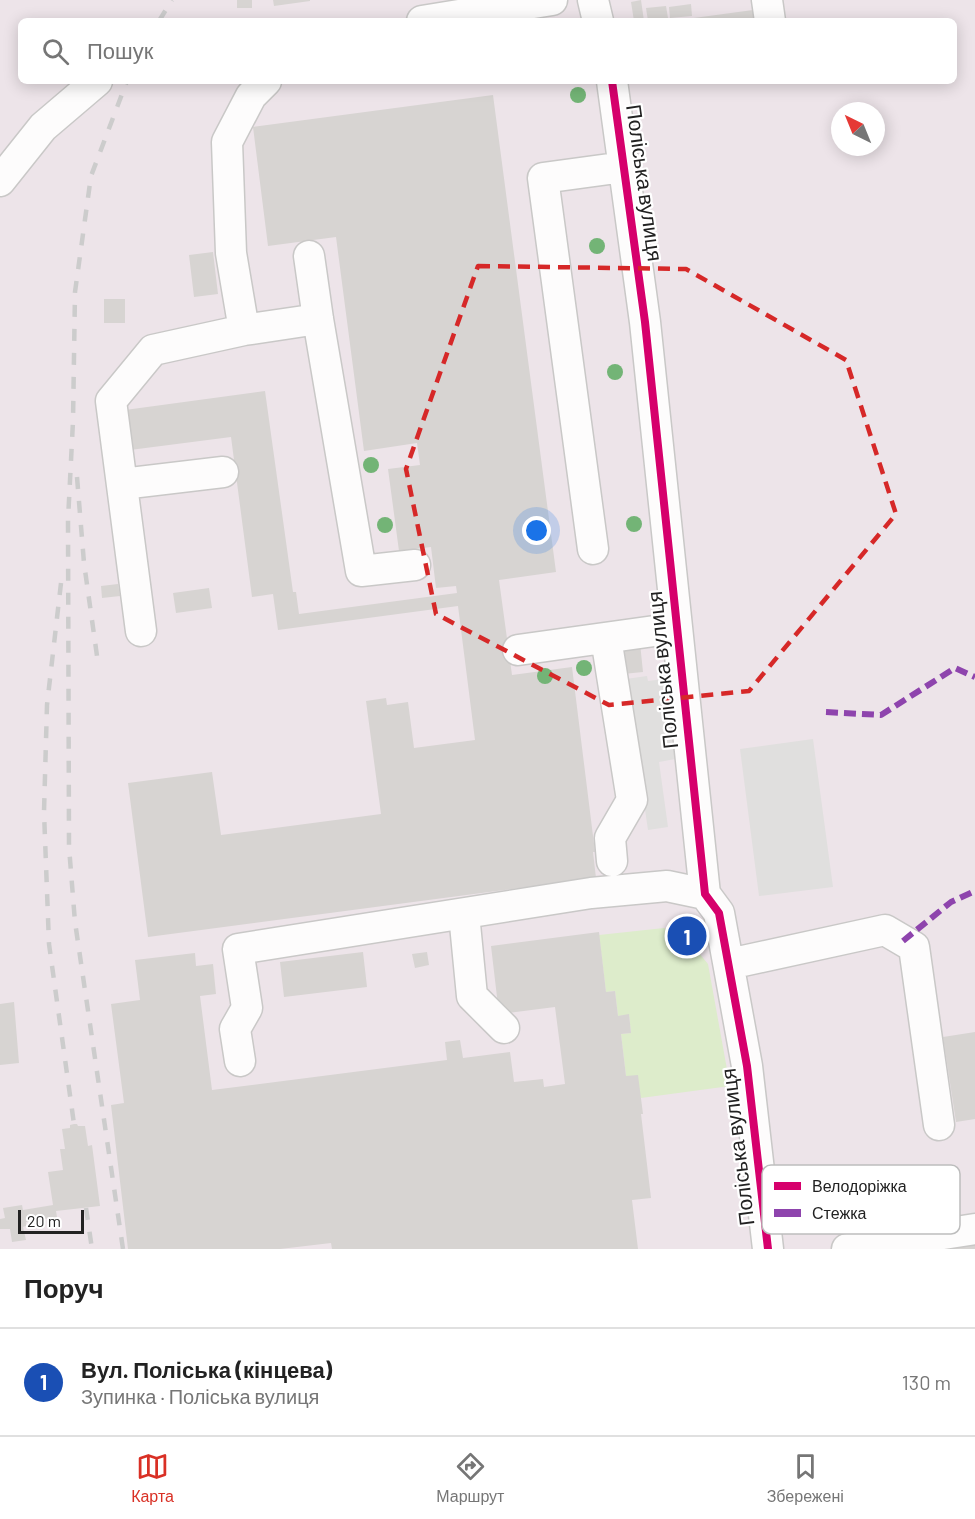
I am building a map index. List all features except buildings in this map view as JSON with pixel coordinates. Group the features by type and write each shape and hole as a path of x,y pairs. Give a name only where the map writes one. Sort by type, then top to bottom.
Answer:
{"street":[{"path":"441,18 552,0"},
{"path":"593,0 597,18"},
{"path":"767,0 770,18"},
{"path":"0,181 43,128 94,84"},
{"path":"244,330 231,253 227,142 252,96 263,84"},
{"name":"Поліська вулиця","path":"612,84 645,322 705,894 719,913 729,964 747,1065 762,1196"},
{"path":"593,549 543,178 624,167"},
{"path":"309,256 361,571 415,565"},
{"path":"141,631 111,401 153,350 244,330 318,319"},
{"path":"122,484 223,472"},
{"path":"518,650 676,628"},
{"path":"606,638 632,800 610,838 612,861"},
{"path":"240,1061 235,1029 247,1008 238,949 591,893 667,886 705,894"},
{"path":"464,914 472,996 504,1028"},
{"path":"729,964 885,930 914,947 939,1125"},
{"path":"960,1231 975,1229"},
{"name":"Поліська вулиця","path":"766,1234 768,1249"},
{"path":"847,1249 943,1234"}],"highlighted area":[{"path":"478,266 686,269 846,360 896,514 749,691 609,705 436,614 406,469"}],"shaded area":[{"path":"0,0 975,0 975,1249 0,1249"},
{"path":"647,676 648,681 664,679 675,759 659,762 668,827 648,830 626,679"},
{"path":"813,739 833,887 759,896 740,749"}],"green space":[{"path":"664,928 689,941 708,964 730,1086 641,1098 626,1076 621,1034 631,1033 629,1015 618,1016 615,991 606,992 599,935"}],"railway":[{"path":"161,18 172,0"},
{"path":"123,1249 75,922 69,847 68,520 73,421 75,292 91,176 126,84"},
{"path":"77,477 84,563 97,656"},
{"path":"61,583 47,705 44,812 49,944 74,1124"},
{"path":"86,1208 92,1249"}],"marked path":[{"path":"826,712 881,715 955,668 975,677"},
{"path":"903,941 951,902 975,891"}],"cycle path":[{"path":"612,84 645,322 705,894 719,913 747,1066 762,1197"},
{"path":"766,1234 768,1249"}],"place":[{"name":"Вул. Поліська (кінцева)","path":"687,936"}]}
